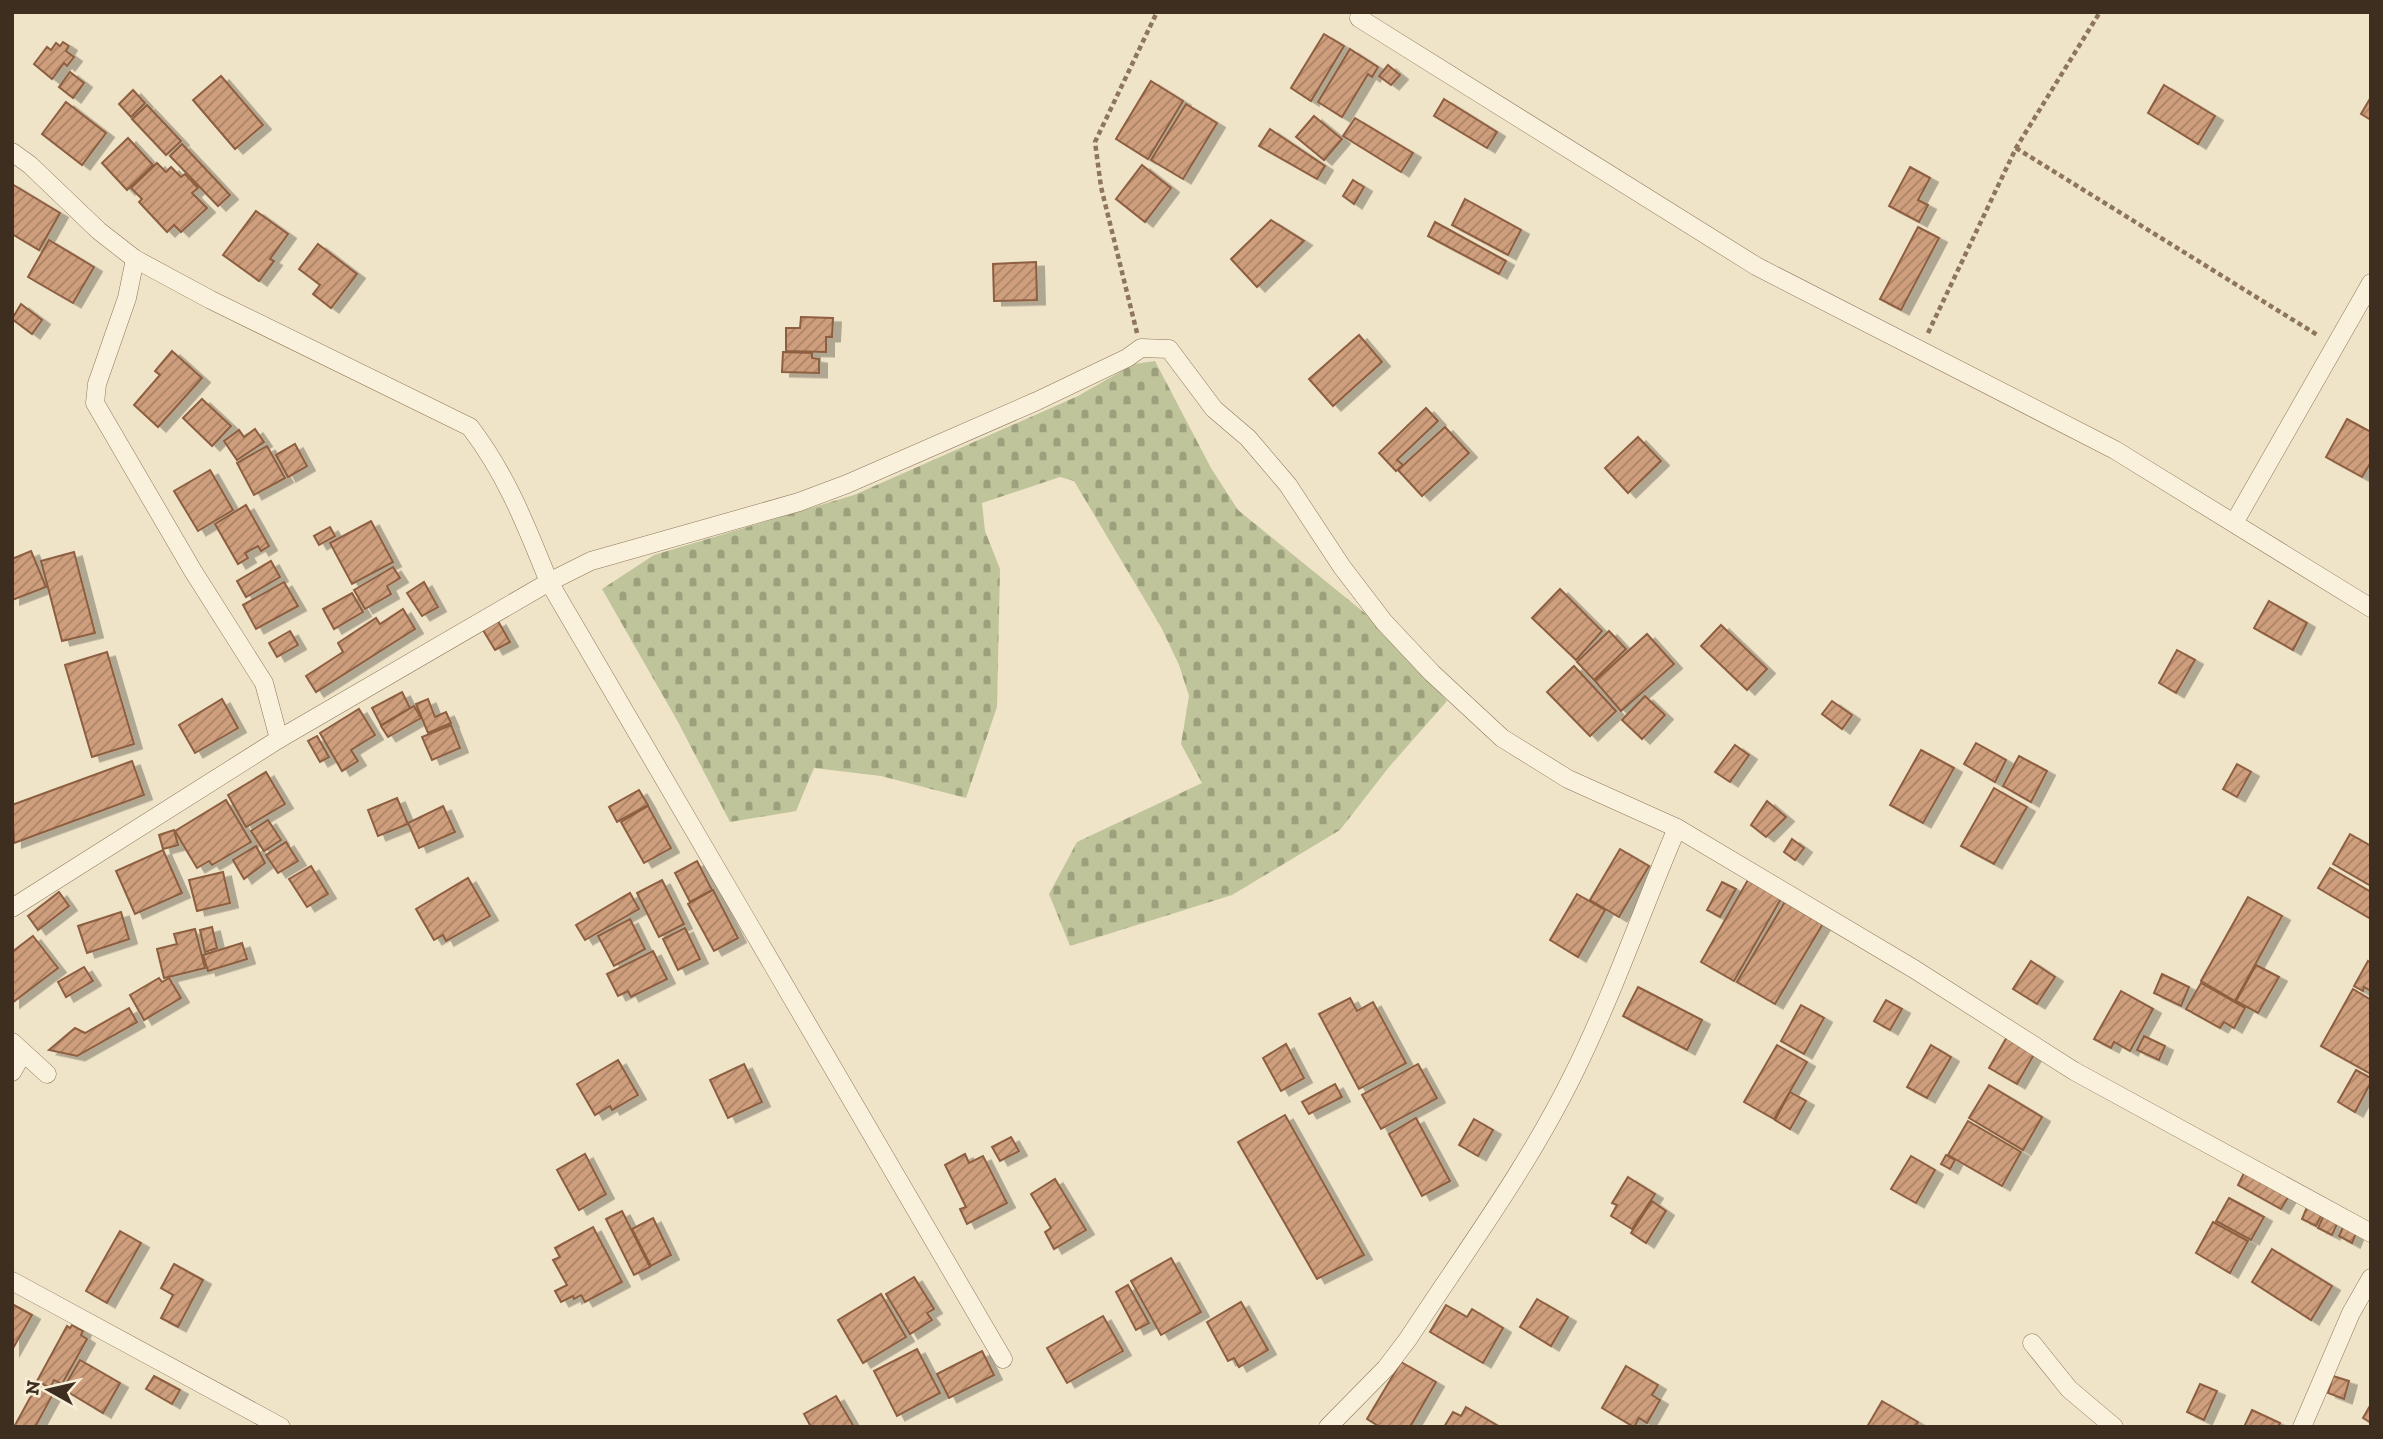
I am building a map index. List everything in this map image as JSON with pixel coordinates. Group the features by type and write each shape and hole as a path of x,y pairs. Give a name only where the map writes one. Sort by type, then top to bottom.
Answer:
{"street":[{"path":"1359,18 1756,266 2115,450 2371,608"},
{"path":"12,152 30,165 99,231 135,259 211,300 470,427 490,454 514,496 549,582 1003,1359"},
{"path":"135,259 127,298 97,384 95,403 193,571 264,682 279,739"},
{"path":"2234,523 2371,283"},
{"path":"12,908 279,739 549,582 591,561 799,502 847,484 1037,401 1127,358 1141,348 1169,349 1214,409 1248,438 1288,485 1342,567 1384,622 1432,673 1502,738 1568,779 1677,828 1914,968 2074,1072 2369,1230"},
{"path":"1328,1427 1386,1368 1408,1339 1535,1144 1573,1075 1603,1012 1677,828"},
{"path":"12,1072 18,1048 47,1074"},
{"path":"2302,1427 2351,1313 2371,1278"},
{"path":"12,1281 281,1427"},
{"path":"2032,1343 2069,1389 2114,1427"}],"path":[{"path":"1141,348 1101,187 1095,142 1157,12"},
{"path":"1920,350 2016,148 2100,12"},
{"path":"2016,148 2335,346"}],"green space":[{"path":"1155,361 1211,468 1238,510 1382,627 1447,701 1389,767 1340,830 1232,895 1070,946 1049,894 1077,842 1202,783 1181,744 1189,696 1179,665 1161,627 1074,481 1060,477 982,503 985,531 1000,569 997,707 966,798 881,776 814,768 796,811 730,822 678,722 602,589 654,555 854,495 1078,396 1134,364"}],"building":[{"path":"1324,34 1344,46 1311,101 1291,88"},
{"path":"63,42 69,46 66,51 74,57 67,66 64,63 52,79 34,64 47,47 51,50 56,43 60,46"},
{"path":"1350,49 1378,67 1372,77 1368,74 1342,117 1318,102"},
{"path":"1388,65 1400,75 1391,85 1379,76"},
{"path":"70,72 84,83 73,98 59,87"},
{"path":"221,76 263,125 235,149 193,100"},
{"path":"1151,81 1183,101 1148,159 1116,139"},
{"path":"2164,85 2215,116 2198,144 2148,113"},
{"path":"133,90 145,103 131,117 119,104"},
{"path":"2371,97 2371,120 2361,114"},
{"path":"1444,99 1497,132 1487,148 1434,116"},
{"path":"66,102 106,133 82,165 42,134"},
{"path":"1186,104 1217,123 1183,179 1151,160"},
{"path":"147,105 181,141 166,155 132,119"},
{"path":"1314,116 1342,139 1324,160 1296,137"},
{"path":"1355,118 1413,153 1401,172 1343,136"},
{"path":"1270,129 1325,166 1317,179 1259,146"},
{"path":"128,138 153,165 127,190 102,163"},
{"path":"182,144 230,195 218,206 170,156"},
{"path":"157,163 166,172 171,167 181,177 185,174 198,188 192,193 207,208 181,232 174,225 167,232 139,202 142,199 131,188"},
{"path":"1142,165 1171,188 1145,222 1116,199"},
{"path":"1910,167 1930,178 1918,200 1928,205 1919,222 1889,206"},
{"path":"1353,180 1364,187 1354,204 1343,196"},
{"path":"12,184 60,213 39,250 12,234"},
{"path":"1465,199 1521,230 1508,255 1452,225"},
{"path":"256,211 288,234 270,259 274,261 259,281 223,255"},
{"path":"1271,220 1304,241 1257,287 1231,259"},
{"path":"1435,222 1506,261 1499,274 1428,236"},
{"path":"1918,227 1939,238 1901,310 1880,299"},
{"path":"49,240 94,267 73,303 28,277"},
{"path":"318,244 357,274 331,308 313,294 320,285 299,269"},
{"path":"1036,262 1037,300 994,301 993,264"},
{"path":"21,304 42,320 32,334 12,319"},
{"path":"801,317 833,318 832,337 826,337 826,352 786,351 786,328 800,328"},
{"path":"1359,335 1382,362 1333,406 1309,379"},
{"path":"172,351 202,378 158,427 134,405 160,375 155,371"},
{"path":"783,352 812,353 812,358 819,359 819,373 782,372"},
{"path":"202,399 231,426 212,446 183,418"},
{"path":"1426,408 1438,421 1397,460 1403,465 1396,471 1379,453"},
{"path":"2347,419 2371,432 2371,462 2362,477 2326,457"},
{"path":"1445,427 1469,453 1422,496 1398,470"},
{"path":"255,429 264,442 237,460 224,441 239,430 244,437"},
{"path":"1638,437 1661,461 1628,493 1605,468"},
{"path":"295,444 307,466 288,477 276,455"},
{"path":"267,446 285,478 254,495 237,463"},
{"path":"210,470 233,510 198,531 174,491"},
{"path":"246,505 269,546 261,551 258,546 245,553 248,558 238,564 215,524"},
{"path":"371,521 393,562 352,584 330,543"},
{"path":"330,527 335,536 319,545 314,536"},
{"path":"31,551 46,587 12,600 12,559"},
{"path":"74,552 95,633 62,641 41,561"},
{"path":"271,561 280,577 246,597 237,581"},
{"path":"393,567 400,578 387,586 391,594 365,609 354,590"},
{"path":"284,582 298,606 256,629 243,605"},
{"path":"424,582 438,607 422,616 407,593"},
{"path":"1560,589 1602,631 1576,660 1532,618"},
{"path":"352,593 363,612 334,629 323,609"},
{"path":"2269,601 2307,623 2293,650 2254,628"},
{"path":"403,609 415,629 316,692 306,676 343,652 338,643 376,618 380,624"},
{"path":"498,621 510,642 495,650 483,630"},
{"path":"1721,625 1767,669 1747,690 1701,646"},
{"path":"290,631 298,645 277,657 269,643"},
{"path":"1609,631 1626,649 1594,680 1577,662"},
{"path":"1647,634 1674,664 1621,711 1595,681"},
{"path":"2177,650 2195,660 2176,693 2159,683"},
{"path":"107,652 134,744 92,757 65,665"},
{"path":"1574,666 1616,711 1590,736 1547,692"},
{"path":"402,692 410,708 381,725 372,708"},
{"path":"1645,696 1665,715 1642,739 1622,720"},
{"path":"222,699 238,728 195,753 179,725"},
{"path":"428,699 435,717 446,712 451,723 428,733 416,704"},
{"path":"1832,701 1852,715 1842,729 1822,714"},
{"path":"414,706 421,718 388,737 381,726"},
{"path":"359,709 375,735 351,750 358,761 342,771 320,733"},
{"path":"451,725 460,748 432,760 422,737"},
{"path":"317,736 329,757 320,762 308,741"},
{"path":"1976,743 2006,760 1995,782 1964,764"},
{"path":"1735,745 1749,755 1730,782 1715,772"},
{"path":"1921,750 1954,768 1923,823 1890,805"},
{"path":"2019,756 2047,771 2031,802 2003,786"},
{"path":"132,761 144,795 14,843 12,805"},
{"path":"2237,764 2251,772 2237,797 2223,789"},
{"path":"266,772 285,804 246,827 228,795"},
{"path":"1994,788 2027,807 1994,864 1961,846"},
{"path":"639,790 648,805 617,822 609,807"},
{"path":"397,798 408,824 378,836 368,810"},
{"path":"226,800 251,842 212,865 209,861 197,868 175,831"},
{"path":"1767,801 1786,817 1766,837 1751,825"},
{"path":"443,806 455,832 419,848 408,823"},
{"path":"648,806 671,848 644,863 621,822"},
{"path":"268,820 281,840 264,851 251,831"},
{"path":"174,830 178,845 163,849 159,835"},
{"path":"2350,834 2371,846 2371,886 2333,864"},
{"path":"1792,839 1804,848 1795,860 1784,852"},
{"path":"286,842 298,861 278,873 266,855"},
{"path":"256,846 265,863 244,879 233,860"},
{"path":"1620,849 1649,866 1619,917 1590,900"},
{"path":"163,850 182,893 135,914 116,871"},
{"path":"697,861 712,890 690,902 675,873"},
{"path":"311,866 328,894 307,907 289,879"},
{"path":"2330,868 2371,892 2371,919 2318,888"},
{"path":"223,872 230,903 197,911 189,880"},
{"path":"468,878 490,916 446,941 443,935 434,940 416,909"},
{"path":"1749,878 1782,897 1734,981 1701,962"},
{"path":"662,880 684,924 659,937 637,893"},
{"path":"1722,882 1736,889 1720,917 1707,910"},
{"path":"713,890 738,938 714,951 688,904"},
{"path":"59,892 69,906 38,930 28,916"},
{"path":"630,893 639,909 585,940 576,925"},
{"path":"1577,894 1605,910 1578,957 1550,940"},
{"path":"2248,897 2282,916 2235,1001 2201,981"},
{"path":"1786,900 1824,922 1775,1004 1737,982"},
{"path":"121,912 129,939 87,953 78,926"},
{"path":"630,919 645,949 614,966 598,936"},
{"path":"212,927 217,948 205,952 200,930"},
{"path":"685,928 700,959 678,970 663,939"},
{"path":"195,929 205,968 164,978 157,949 177,944 174,934"},
{"path":"33,936 58,968 12,1003 12,952"},
{"path":"242,943 247,959 208,971 203,955"},
{"path":"653,951 667,979 631,997 628,991 618,996 607,974"},
{"path":"2031,961 2055,977 2037,1004 2013,989"},
{"path":"2368,961 2371,963 2371,991 2364,987 2363,991 2354,986"},
{"path":"2256,965 2279,977 2258,1013 2236,1001"},
{"path":"84,967 93,981 66,997 58,982"},
{"path":"2162,974 2189,987 2181,1006 2154,993"},
{"path":"159,978 162,982 169,978 181,998 144,1020 130,995"},
{"path":"2201,983 2245,1008 2234,1028 2224,1022 2220,1028 2186,1009"},
{"path":"1638,987 1702,1020 1687,1050 1623,1016"},
{"path":"2353,989 2371,1000 2371,1074 2321,1046"},
{"path":"2121,991 2153,1009 2130,1051 2114,1042 2111,1048 2094,1039"},
{"path":"1350,998 1357,1011 1373,1002 1406,1063 1359,1089 1319,1014"},
{"path":"1886,1000 1902,1009 1890,1030 1874,1021"},
{"path":"1801,1005 1824,1018 1804,1054 1781,1041"},
{"path":"129,1008 137,1022 77,1056 49,1050 75,1028 85,1033"},
{"path":"2008,1035 2036,1051 2017,1084 1989,1068"},
{"path":"2144,1036 2165,1046 2159,1060 2137,1050"},
{"path":"1286,1044 1304,1078 1281,1091 1263,1058"},
{"path":"1777,1045 1807,1062 1774,1119 1744,1102"},
{"path":"1931,1045 1951,1057 1927,1098 1907,1087"},
{"path":"618,1060 638,1095 612,1110 610,1106 595,1115 577,1084"},
{"path":"744,1064 762,1102 728,1118 710,1080"},
{"path":"1418,1064 1437,1098 1381,1129 1362,1095"},
{"path":"2356,1070 2371,1078 2371,1082 2355,1112 2338,1102"},
{"path":"1335,1084 1342,1097 1309,1114 1302,1102"},
{"path":"1989,1085 2042,1117 2023,1150 1969,1118"},
{"path":"1790,1092 1806,1101 1790,1129 1775,1120"},
{"path":"1285,1115 1364,1255 1317,1279 1238,1142"},
{"path":"1416,1118 1450,1181 1422,1196 1389,1134"},
{"path":"1474,1119 1493,1130 1478,1156 1459,1145"},
{"path":"1968,1121 2021,1152 2002,1186 1948,1155"},
{"path":"1011,1137 1019,1151 1000,1161 992,1147"},
{"path":"585,1154 606,1194 579,1210 557,1170"},
{"path":"965,1154 969,1163 983,1156 1007,1203 967,1224 960,1209 966,1207 945,1165"},
{"path":"1946,1155 1955,1160 1950,1169 1941,1164"},
{"path":"1911,1156 1935,1170 1916,1203 1891,1189"},
{"path":"2246,1169 2290,1194 2281,1209 2238,1185"},
{"path":"1628,1177 1655,1194 1632,1229 1611,1216 1617,1205 1612,1203"},
{"path":"1055,1179 1086,1230 1054,1249 1045,1232 1051,1228 1031,1194"},
{"path":"2229,1198 2264,1217 2251,1240 2216,1221"},
{"path":"1652,1201 1666,1211 1646,1243 1631,1233"},
{"path":"2307,1207 2322,1214 2316,1226 2302,1219"},
{"path":"622,1211 650,1267 634,1275 606,1219"},
{"path":"2324,1215 2338,1222 2332,1235 2318,1228"},
{"path":"653,1218 671,1255 651,1266 632,1229"},
{"path":"2213,1222 2248,1241 2230,1273 2196,1253"},
{"path":"2344,1225 2357,1231 2352,1243 2339,1236"},
{"path":"593,1227 622,1282 585,1302 581,1295 561,1302 555,1291 567,1285 553,1260 560,1257 555,1248"},
{"path":"120,1231 141,1243 107,1303 86,1291"},
{"path":"2272,1249 2332,1286 2311,1320 2252,1282"},
{"path":"1171,1258 1201,1312 1161,1335 1131,1281"},
{"path":"174,1264 203,1280 178,1327 161,1318 173,1295 161,1288"},
{"path":"914,1277 934,1309 927,1313 932,1320 910,1334 886,1294"},
{"path":"1128,1285 1149,1323 1136,1330 1116,1292"},
{"path":"881,1294 906,1337 863,1363 838,1320"},
{"path":"1537,1299 1568,1317 1551,1346 1520,1327"},
{"path":"1241,1302 1268,1350 1239,1367 1234,1358 1228,1361 1207,1322"},
{"path":"12,1304 32,1315 12,1350"},
{"path":"1446,1305 1467,1317 1472,1309 1503,1328 1483,1363 1430,1332"},
{"path":"1103,1316 1123,1351 1067,1383 1047,1348"},
{"path":"72,1325 83,1331 81,1335 87,1339 62,1384 54,1380 50,1388 37,1381 67,1326 70,1328"},
{"path":"917,1349 940,1393 897,1416 874,1371"},
{"path":"982,1351 994,1375 949,1398 937,1374"},
{"path":"80,1360 120,1383 103,1413 63,1389"},
{"path":"1401,1362 1436,1382 1410,1427 1380,1427 1367,1419"},
{"path":"1626,1366 1658,1385 1652,1395 1660,1400 1647,1423 1639,1418 1634,1427 1602,1408"},
{"path":"154,1376 180,1390 172,1404 146,1389"},
{"path":"2333,1376 2349,1381 2344,1399 2328,1393"},
{"path":"2200,1384 2217,1391 2204,1420 2187,1412"},
{"path":"37,1385 53,1394 35,1427 14,1427"},
{"path":"836,1396 854,1427 811,1427 804,1414"},
{"path":"1882,1401 1918,1422 1915,1427 1867,1427"},
{"path":"2371,1404 2371,1423 2363,1418"},
{"path":"1466,1407 1500,1427 1444,1427 1453,1412 1461,1416"},
{"path":"2252,1410 2280,1423 2278,1427 2244,1427"}]}
